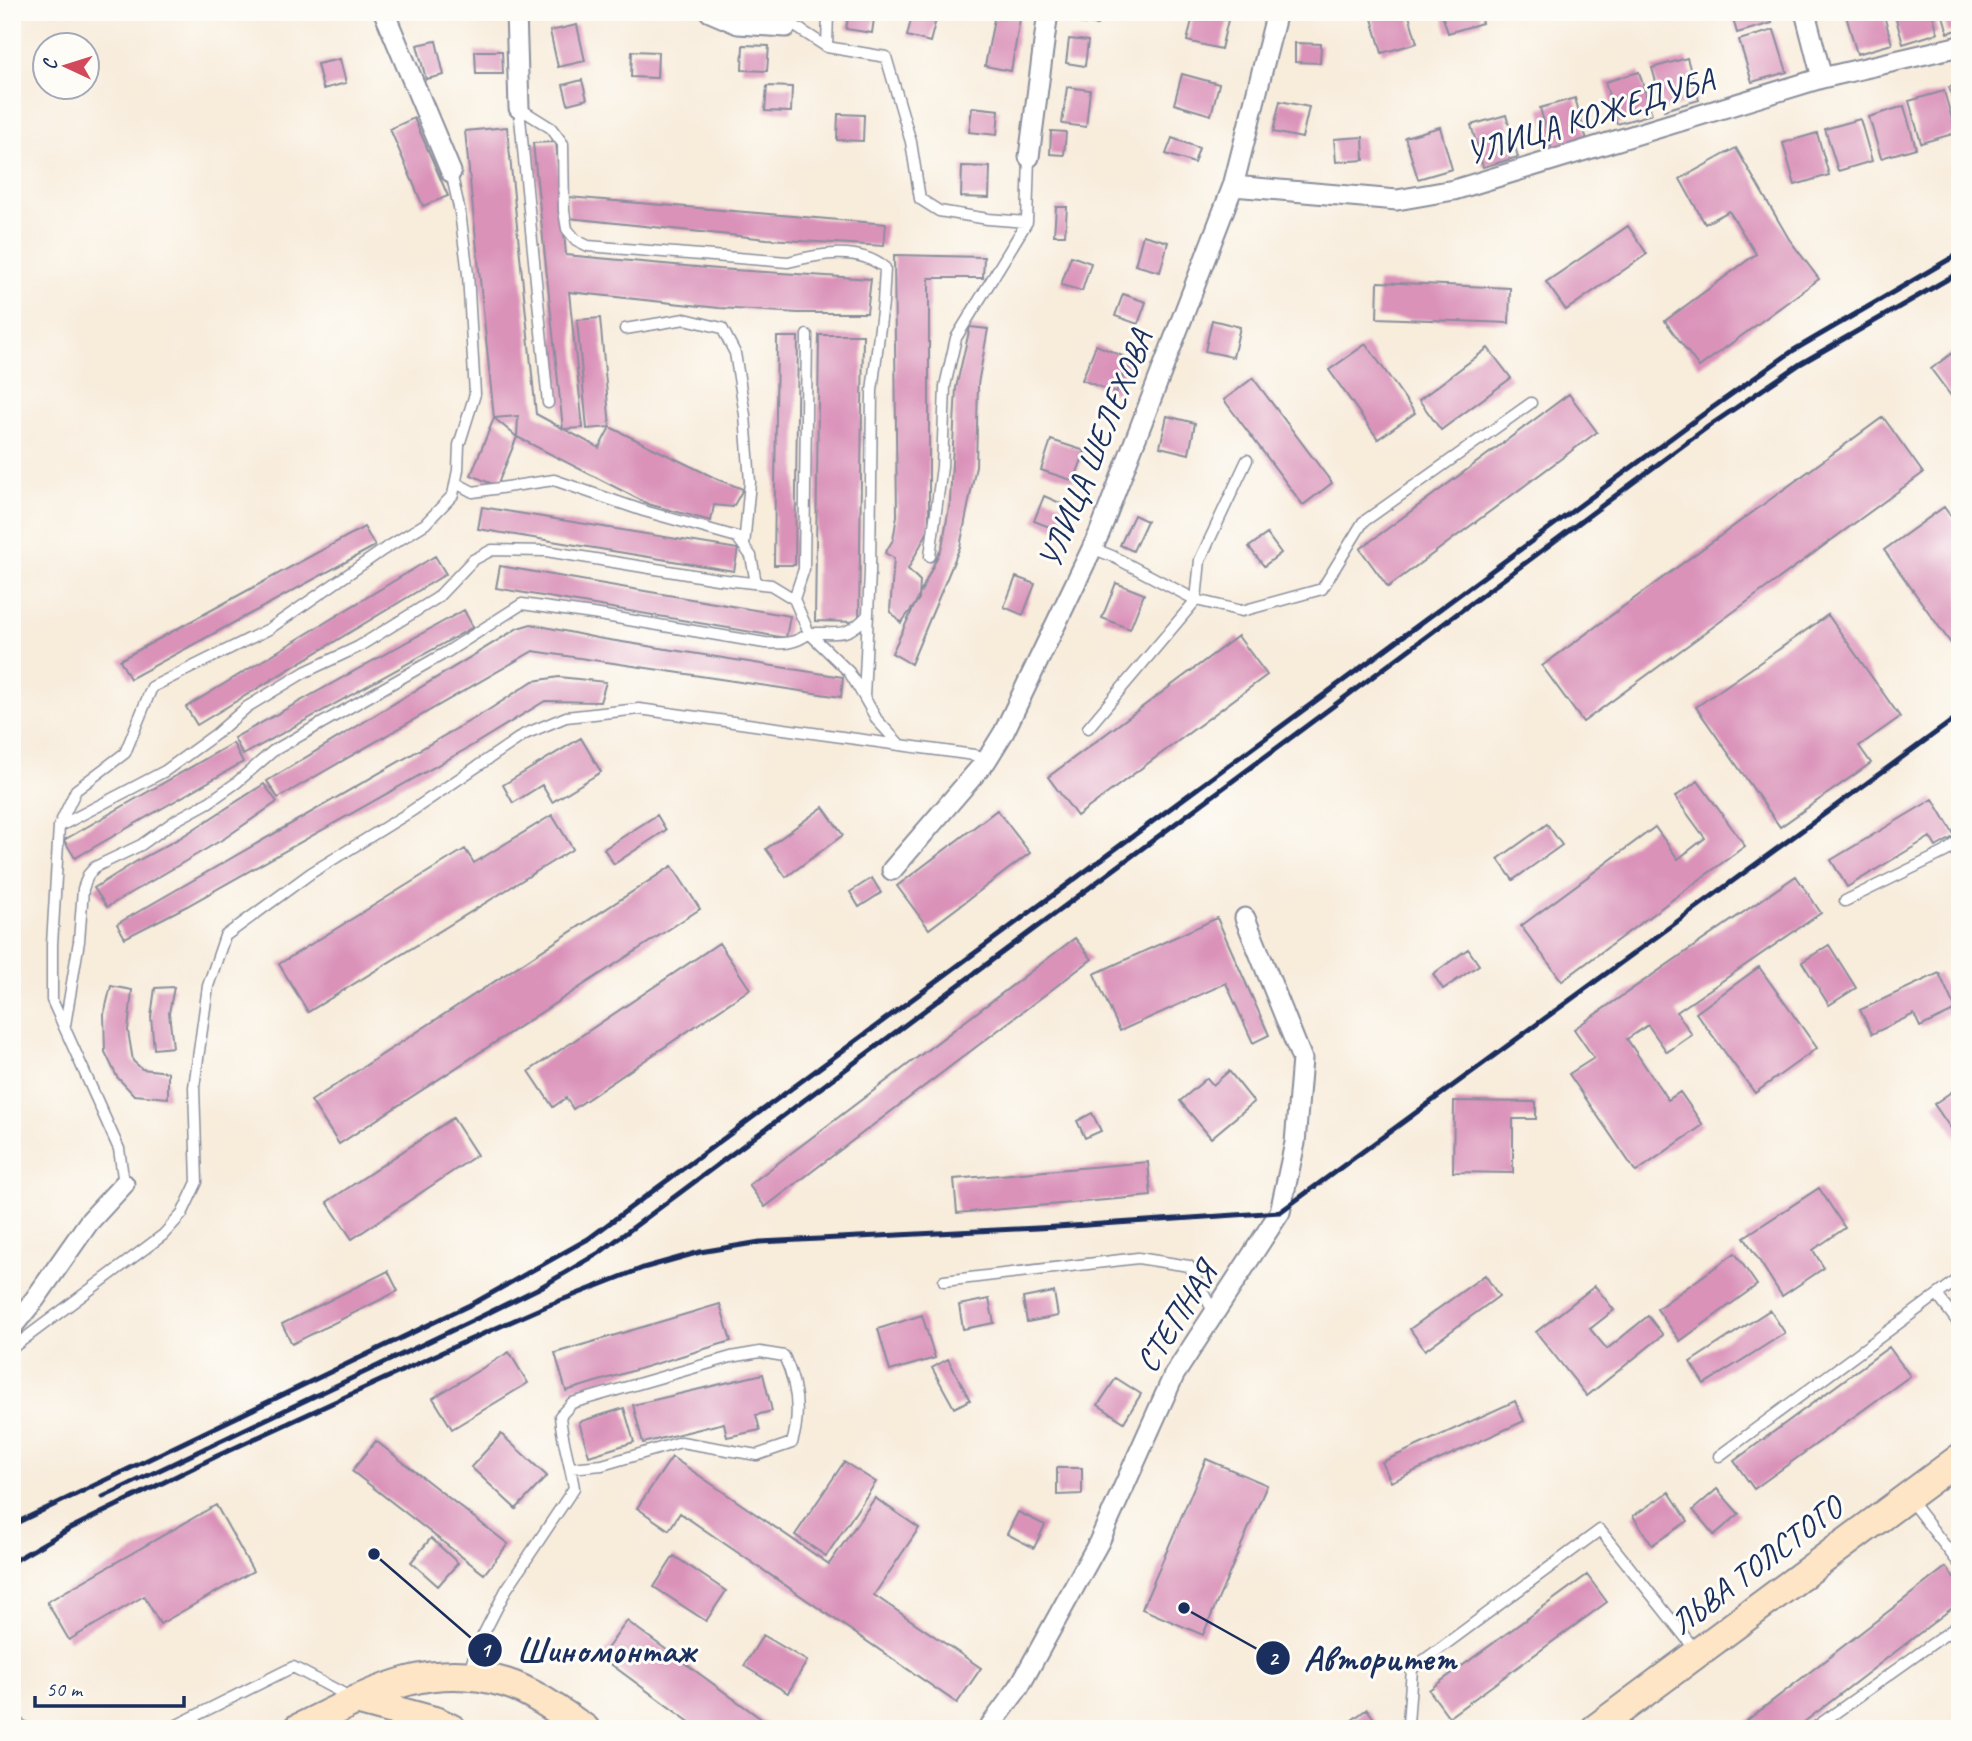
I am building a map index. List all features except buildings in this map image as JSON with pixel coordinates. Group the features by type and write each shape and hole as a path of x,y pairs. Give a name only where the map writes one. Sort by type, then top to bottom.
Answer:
{"street":[{"path":"384,12 450,172"},
{"path":"516,12 519,108"},
{"path":"710,12 738,24 786,27 787,16"},
{"path":"1029,156 1048,12"},
{"name":"УЛИЦА ШЕЛЕХОВА","path":"892,870 986,761 1004,732 1092,548 1233,186 1278,12"},
{"path":"1805,12 1822,78"},
{"name":"УЛИЦА КОЖЕДУБА","path":"1233,186 1397,200 1454,190 1822,78 1960,46"},
{"name":"СТЕПНАЯ","path":"988,1729 1019,1687 1099,1542 1174,1376 1280,1212 1296,1143 1302,1059 1245,918"},
{"path":"12,1326 35,1299 89,1222 124,1184"},
{"name":"ЛЬВА ТОЛСТОГО","path":"1595,1729 1960,1458"},
{"path":"356,1700 444,1726 438,1700 444,1680 461,1674"},
{"path":"297,1729 356,1700 413,1678 461,1674 508,1684 558,1710 585,1729"}],"lane":[{"path":"827,47 828,12"},
{"path":"787,16 827,47 886,57 911,142 920,199 939,211 1027,222"},
{"path":"519,108 548,403"},
{"path":"519,108 551,128 563,144 564,211 567,229 576,240 588,246 788,262 808,256 860,255 885,268 872,391 864,696"},
{"path":"930,556 942,467 945,386 956,338 1027,222 1029,156"},
{"path":"124,1184 119,1149 52,1000 52,945 59,826 76,789 125,753 152,687 269,629 425,524 453,495 460,444 475,394 468,274 460,212 450,172"},
{"path":"625,329 685,319 722,328 735,352 745,415 750,482 744,545"},
{"path":"794,600 804,569 807,335"},
{"path":"1092,548 1196,600 1242,611 1322,589 1363,522 1531,403"},
{"path":"1088,727 1196,600 1200,560 1247,460"},
{"path":"456,483 473,492 554,480 645,511 737,537 751,556 756,583"},
{"path":"59,826 165,771 216,734 247,706 305,672 358,647 437,598 472,560 492,550 546,551 717,579 771,585 794,600 809,633 849,672 877,720 900,745"},
{"path":"64,1027 78,952 83,889 94,867 141,845 236,783 273,751 447,652 522,604 785,644 801,640 809,633 839,634 856,628 868,614"},
{"path":"12,1348 163,1235 182,1213 197,1182 194,1087 208,986 225,936 311,873 410,812 525,734 566,717 639,709 974,755 986,761"},
{"path":"1845,901 1945,852 1960,840"},
{"path":"944,1281 1138,1258 1189,1266 1215,1313"},
{"path":"1719,1456 1960,1278"},
{"path":"1937,1295 1960,1325"},
{"path":"461,1674 506,1590 574,1488 562,1439 560,1416 572,1403 731,1357 760,1352 784,1356 793,1376 797,1411 798,1422 792,1443 757,1455 681,1442 601,1465 571,1468"},
{"path":"1906,1496 1960,1565"},
{"path":"1410,1729 1412,1669 1600,1530 1697,1653"},
{"path":"1817,1728 1960,1625"},
{"path":"169,1729 293,1667 356,1700"},
{"path":"12,1728 19,1724 27,1729"}],"railway":[{"path":"12,1525 476,1302 588,1239 1705,413 1794,350 1960,253"},
{"path":"103,1497 541,1287 599,1253 1709,426 1800,364 1960,272"},
{"path":"12,1562 69,1529 217,1456 460,1344 643,1268 700,1252 760,1242 1057,1227 1280,1212 1960,715"}],"place":[{"name":"Шиномонтаж","path":"374,1554"},
{"name":"Авторитет","path":"1184,1608"}]}
